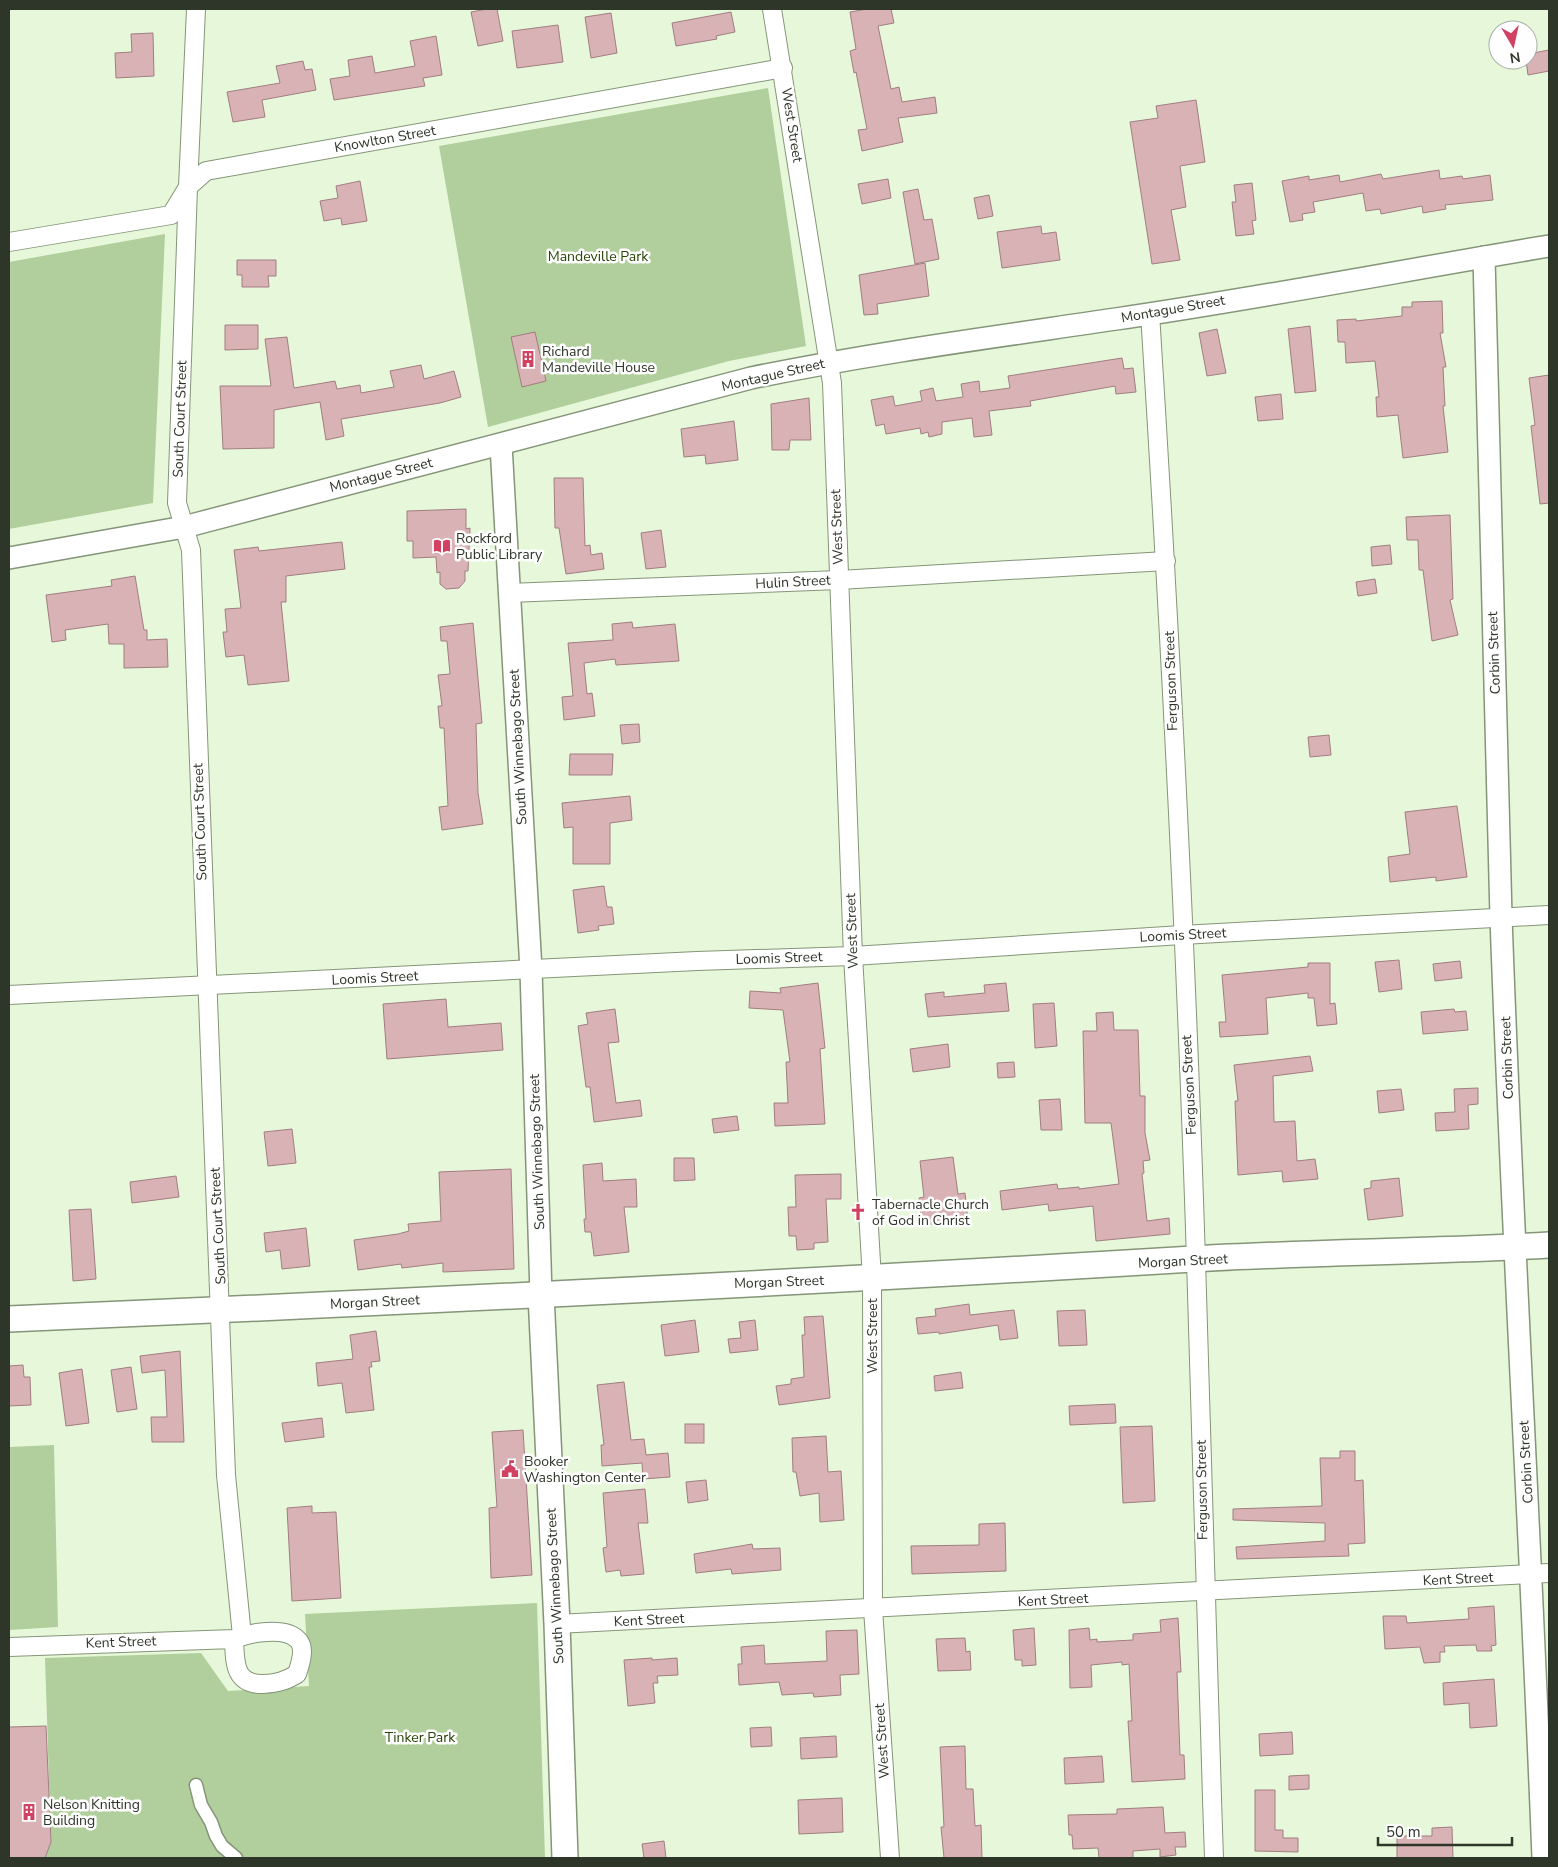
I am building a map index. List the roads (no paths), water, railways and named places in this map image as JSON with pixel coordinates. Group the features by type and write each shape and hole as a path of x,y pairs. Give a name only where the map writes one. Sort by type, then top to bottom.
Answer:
{"main road":[{"name":"Morgan Street","path":"9,1319 541,1295 708,1285 872,1279 1196,1259 1549,1245"},
{"name":"South Winnebago Street","path":"541,1295 557,1624 565,1858"}],"street":[{"name":"South Court Street","path":"196,9 177,503 190,550 226,1475 238,1637"},
{"name":"West Street","path":"772,9 830,362 853,956 872,1279 873,1608 890,1858"},
{"name":"Knowlton Street","path":"9,242 171,215 188,187 206,171 783,68"},
{"name":"Montague Street","path":"9,558 184,527 751,378 830,362 1150,313 1549,246"},
{"name":"Corbin Street","path":"1484,257 1501,917 1515,1247 1541,1574 1543,1858"},
{"name":"Ferguson Street","path":"1150,313 1166,561 1196,1259 1204,1592 1214,1858"},
{"name":"South Winnebago Street","path":"501,445 531,970 541,1295"},
{"name":"Hulin Street","path":"509,594 839,580 1166,561"},
{"name":"Loomis Street","path":"9,995 853,956 1182,934 1549,915"},
{"name":"Kent Street","path":"557,1624 1541,1574"},
{"name":"Kent Street","path":"9,1647 238,1637"},
{"path":"196,1785 201,1805 212,1822 216,1836 222,1846 236,1858"}],"place":[{"name":"Richard Mandeville House","path":"528,359"},
{"name":"Rockford Public Library","path":"442,546"},
{"name":"Tabernacle Church of God in Christ","path":"858,1212"},
{"name":"Booker Washington Center","path":"510,1469"},
{"name":"Nelson Knitting Building","path":"29,1812"}],"park label":[{"name":"Mandeville Park","path":"598,256"},
{"name":"Tinker Park","path":"420,1737"}]}
